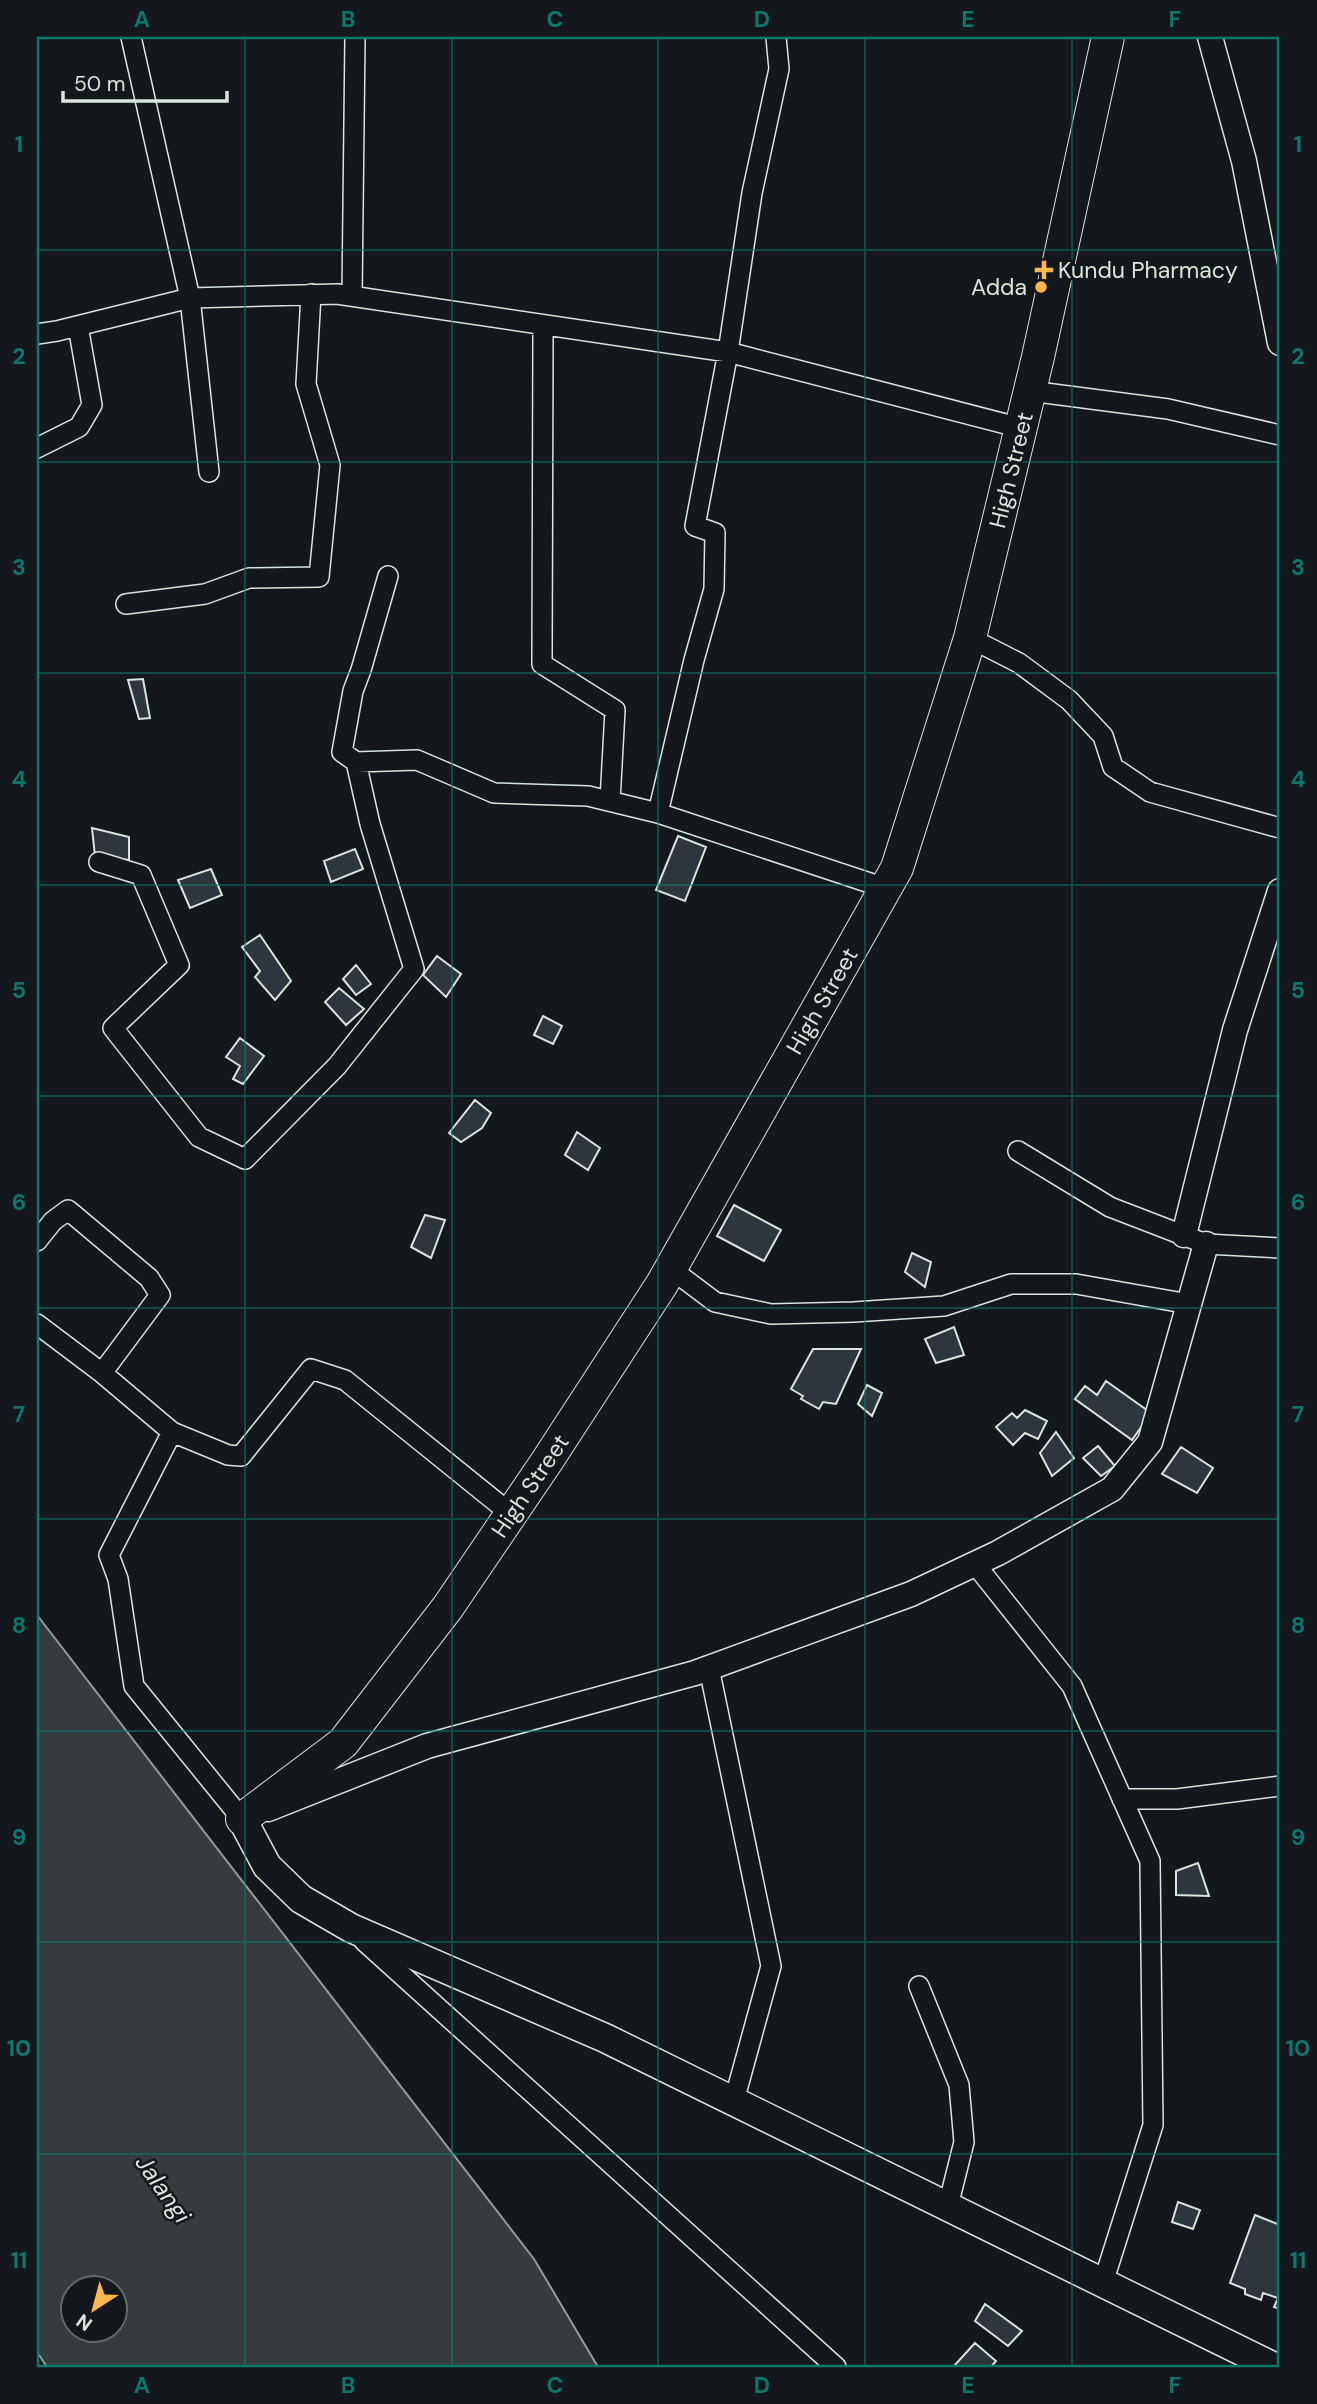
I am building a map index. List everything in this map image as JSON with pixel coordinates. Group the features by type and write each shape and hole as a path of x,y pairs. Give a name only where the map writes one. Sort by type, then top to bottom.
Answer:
{"main road":[{"name":"High Street","path":"242,1819 343,1744 448,1607 671,1269 897,868 970,638 1030,391 1108,37"},
{"path":"242,1819 267,1866 301,1899 351,1928 605,2038 1273,2367"}],"street":[{"path":"131,37 190,298 209,472"},
{"path":"352,296 355,37"},
{"path":"658,813 694,660 714,589 715,533 695,526 728,352 752,193 779,69 776,37"},
{"path":"1210,37 1244,161 1280,343"},
{"path":"126,604 205,594 249,578 319,577 330,465 306,384 311,294"},
{"path":"37,334 190,298 311,294 352,296 728,352 1021,428"},
{"path":"37,448 79,427 92,405 78,326"},
{"path":"542,332 542,664 615,710 610,801"},
{"path":"1030,391 1168,409 1280,435"},
{"path":"388,576 353,691 342,752 356,762 417,760 494,793 588,796 610,801 658,813 885,888"},
{"path":"970,638 1019,663 1069,700 1103,736 1113,767 1135,784 1150,792 1280,828"},
{"path":"99,862 141,875 178,965 113,1028 199,1137 245,1159 337,1066 414,969 370,824 356,762"},
{"path":"172,1432 109,1555 118,1579 134,1686 242,1819 427,1746 709,1668 911,1594 975,1564 1112,1489 1150,1442 1189,1304 1195,1240 1235,1030 1280,891"},
{"path":"1018,1151 1110,1207 1195,1240 1280,1248"},
{"path":"40,1228 68,1210 149,1278 160,1294 102,1373"},
{"path":"671,1269 715,1302 771,1314 944,1306 1011,1284 1076,1284 1189,1304"},
{"path":"37,1324 102,1373 172,1432 228,1455 241,1456 311,1369 345,1380 511,1514"},
{"path":"975,1564 1072,1686 1150,1861 1153,2125 1103,2283"},
{"path":"709,1668 771,1966 734,2101"},
{"path":"1122,1799 1177,1799 1280,1786"},
{"path":"351,1928 836,2367"},
{"path":"919,1986 958,2085 964,2142 948,2206"}],"water":[{"name":"Jalangi","path":"37,1615 534,2259 598,2367 47,2367 37,2352"}],"building":[{"path":"143,679 150,718 139,719 128,680"},
{"path":"92,828 129,837 129,860 95,856"},
{"path":"678,836 706,847 685,901 656,890"},
{"path":"355,849 363,869 331,882 324,861"},
{"path":"211,869 222,895 190,908 178,880"},
{"path":"260,935 291,981 275,1000 255,977 260,971 242,947"},
{"path":"437,956 461,974 446,997 423,975"},
{"path":"356,965 371,984 356,995 343,979"},
{"path":"339,988 364,1009 346,1025 325,1002"},
{"path":"543,1016 562,1026 553,1044 534,1035"},
{"path":"240,1038 264,1056 243,1084 233,1079 240,1066 226,1057"},
{"path":"475,1100 491,1113 482,1128 461,1142 449,1133"},
{"path":"577,1132 600,1148 588,1170 565,1155"},
{"path":"734,1205 781,1230 764,1261 717,1236"},
{"path":"425,1215 445,1220 431,1258 411,1247"},
{"path":"912,1253 931,1262 925,1287 905,1272"},
{"path":"954,1327 964,1355 936,1363 925,1339"},
{"path":"813,1349 861,1349 836,1404 823,1402 819,1409 801,1399 803,1396 791,1389"},
{"path":"1106,1381 1151,1413 1132,1440 1075,1399 1085,1386 1097,1395"},
{"path":"867,1385 882,1393 872,1416 858,1404"},
{"path":"1025,1410 1047,1421 1038,1439 1025,1433 1013,1445 996,1427 1012,1413 1017,1418"},
{"path":"1056,1432 1074,1458 1052,1476 1040,1453"},
{"path":"1098,1446 1115,1466 1101,1476 1083,1458"},
{"path":"1181,1447 1213,1468 1197,1493 1162,1474"},
{"path":"1198,1863 1209,1896 1176,1895 1176,1871"},
{"path":"1178,2202 1200,2210 1193,2229 1172,2222"},
{"path":"1255,2215 1280,2225 1280,2309 1274,2307 1278,2298 1263,2293 1261,2300 1245,2294 1245,2289 1230,2283"},
{"path":"985,2304 1022,2331 1008,2346 975,2321"},
{"path":"975,2343 996,2361 991,2367 953,2367"}],"place":[{"name":"Kundu Pharmacy","path":"1044,270"},
{"name":"Adda","path":"1041,287"}]}
